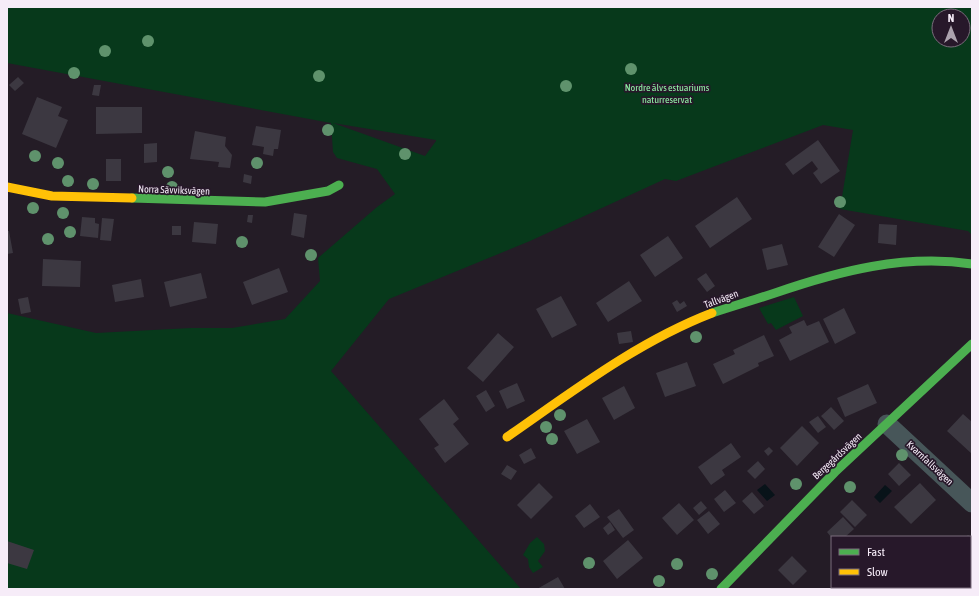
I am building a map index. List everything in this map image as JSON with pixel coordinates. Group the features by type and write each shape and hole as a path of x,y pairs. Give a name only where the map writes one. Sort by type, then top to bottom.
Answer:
{"street":[{"name":"Norra Sävviksvägen","path":"7,187 52,196 265,202 328,191 339,185"},
{"name":"Tallvägen","path":"507,437 618,360 663,335 700,319 824,276 861,268 908,262 949,260 972,264"},
{"name":"Bergegårdsvägen","path":"721,589 826,481 972,344"},
{"name":"Kvarnfallsvägen","path":"888,424 972,503"}],"green space":[{"name":"Nordre älvs estuariums naturreservat","path":"7,7 972,7 972,235 968,231 840,209 853,130 823,125 676,181 665,179 530,241 389,299 331,371 521,589 7,589 7,313 96,333 191,328 232,328 285,319 320,281 318,258 377,207 395,194 377,169 337,158 333,152 331,123 7,63","holes":["333,123 436,140 425,156"]},
{"path":"794,297 803,316 776,330 771,323 768,324 759,308"},
{"path":"537,537 544,544 545,551 538,561 543,567 533,573 529,567 528,559 523,555 530,543"}],"shaded area":[{"path":"765,484 775,495 767,501 757,490"},
{"path":"885,485 892,491 880,503 874,497"}],"building":[{"path":"18,77 24,83 15,91 9,85"},
{"path":"94,85 101,85 99,96 92,95"},
{"path":"37,97 62,107 58,116 68,120 56,148 22,134"},
{"path":"96,107 142,107 142,133 96,134"},
{"path":"256,126 281,130 278,149 274,149 273,156 263,154 264,147 252,145"},
{"path":"195,131 226,137 225,146 232,155 230,168 218,167 219,162 190,159"},
{"path":"818,140 840,171 821,184 813,173 818,169 812,161 793,175 785,164"},
{"path":"157,143 157,162 144,163 144,144"},
{"path":"106,159 121,159 121,181 106,181"},
{"path":"244,174 252,176 251,184 243,182"},
{"path":"737,197 752,219 710,248 695,226"},
{"path":"294,213 307,215 304,238 291,235"},
{"path":"839,214 855,225 834,257 818,247"},
{"path":"248,215 253,215 252,223 247,222"},
{"path":"82,217 95,218 95,223 99,224 98,238 80,236"},
{"path":"102,218 114,219 111,241 100,240"},
{"path":"194,222 218,224 216,244 192,242"},
{"path":"879,224 897,225 896,245 878,243"},
{"path":"172,226 181,226 181,235 172,235"},
{"path":"7,231 9,231 13,253 7,254"},
{"path":"668,236 683,258 655,277 640,255"},
{"path":"782,244 788,265 767,270 762,249"},
{"path":"43,259 81,261 80,287 42,286"},
{"path":"279,268 288,292 252,305 243,282"},
{"path":"201,273 207,298 170,307 164,282"},
{"path":"706,273 715,286 707,292 697,279"},
{"path":"141,279 144,297 115,302 112,285"},
{"path":"629,281 642,301 608,322 596,303"},
{"path":"561,296 577,325 552,338 536,309"},
{"path":"28,297 31,312 21,314 18,299"},
{"path":"677,300 680,304 684,301 687,306 677,312 672,303"},
{"path":"844,308 856,333 835,344 823,319"},
{"path":"804,320 807,326 819,321 829,342 790,361 779,340 792,333 789,327"},
{"path":"631,331 633,342 619,344 617,333"},
{"path":"498,333 514,347 483,382 467,368"},
{"path":"764,335 774,356 758,363 759,366 723,384 713,364 735,354 733,350"},
{"path":"687,362 696,386 665,397 656,373"},
{"path":"517,383 525,401 507,409 499,391"},
{"path":"868,384 877,403 845,417 837,398"},
{"path":"624,386 635,408 614,420 602,398"},
{"path":"486,390 495,406 486,412 476,396"},
{"path":"444,399 459,419 453,424 469,444 445,463 434,448 439,445 419,419"},
{"path":"831,407 844,421 834,430 821,416"},
{"path":"963,414 972,422 972,454 947,431"},
{"path":"818,416 826,427 818,433 809,422"},
{"path":"587,419 600,442 577,454 564,431"},
{"path":"802,426 819,443 797,466 780,448"},
{"path":"731,443 741,457 722,470 725,475 711,485 698,467"},
{"path":"769,447 773,451 768,456 764,451"},
{"path":"531,448 536,458 524,464 519,455"},
{"path":"758,461 765,469 755,479 747,471"},
{"path":"899,463 911,475 899,486 888,474"},
{"path":"507,465 517,471 511,480 501,474"},
{"path":"539,483 553,497 531,519 517,505"},
{"path":"920,483 936,500 911,524 894,507"},
{"path":"725,490 736,503 724,512 714,499"},
{"path":"752,492 764,506 754,514 742,501"},
{"path":"852,500 867,515 855,527 840,512"},
{"path":"701,501 707,508 699,515 693,508"},
{"path":"679,503 694,520 677,535 662,518"},
{"path":"590,504 600,517 584,528 575,516"},
{"path":"619,509 634,530 623,538 607,517"},
{"path":"709,511 720,524 708,534 697,520"},
{"path":"843,517 854,529 846,536 831,537 827,532"},
{"path":"610,522 615,530 608,535 603,528"},
{"path":"971,537 972,538 972,555 971,554"},
{"path":"628,540 643,558 617,579 603,561"},
{"path":"7,541 34,550 27,569 7,563"},
{"path":"792,556 807,571 793,585 778,570"},
{"path":"558,577 565,589 537,589"}],"traffic: fast":[{"path":"132,198 265,202 328,191 339,185"},
{"path":"712,313 799,285 872,266 922,261 947,261 972,264"},
{"path":"721,589 835,472 972,344"}],"traffic: slow":[{"path":"7,187 52,196 132,198"},
{"path":"507,437 631,353 657,338 712,313"}]}
